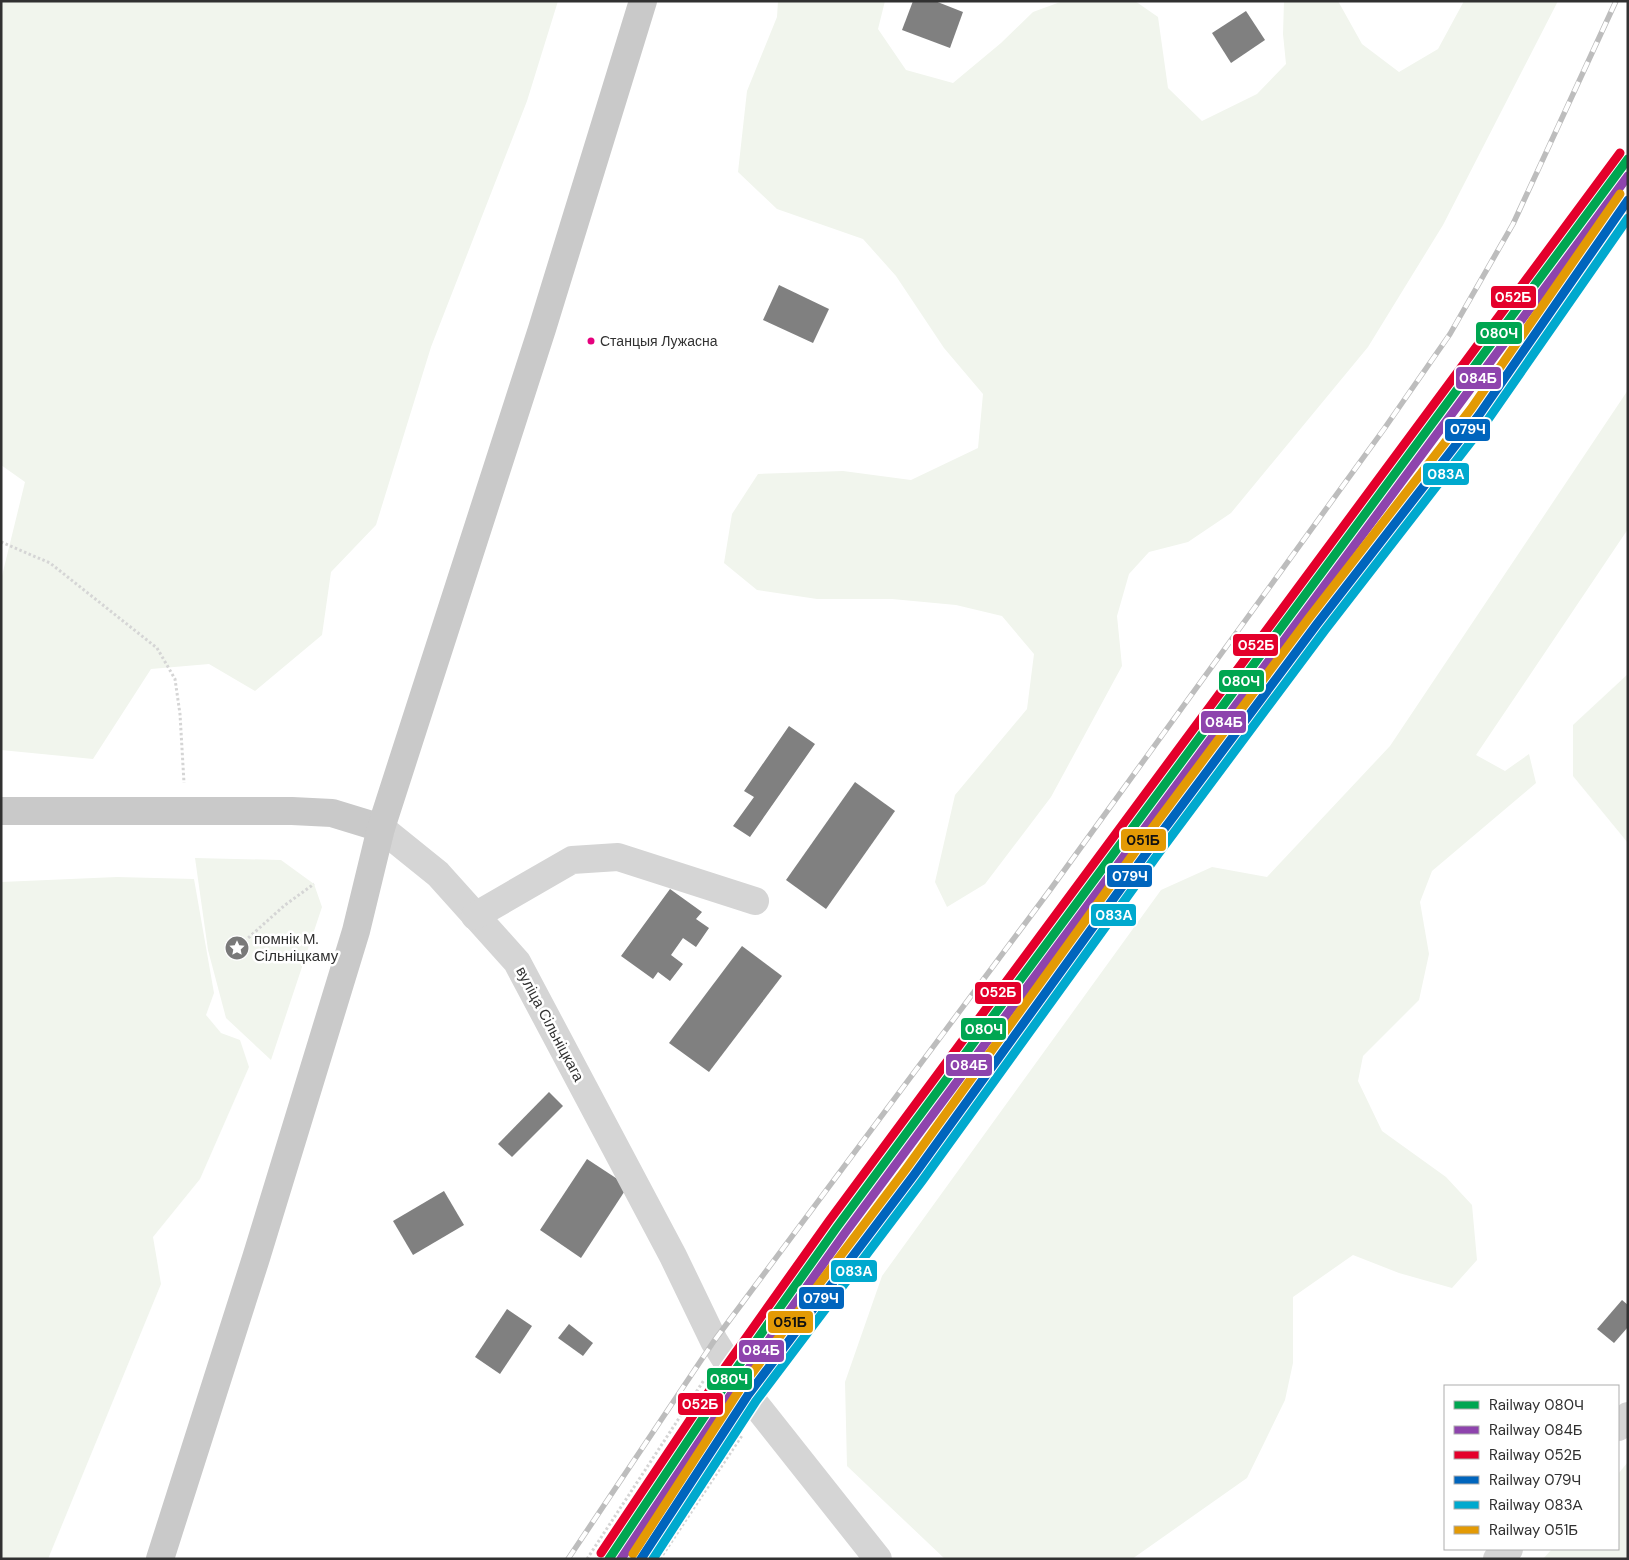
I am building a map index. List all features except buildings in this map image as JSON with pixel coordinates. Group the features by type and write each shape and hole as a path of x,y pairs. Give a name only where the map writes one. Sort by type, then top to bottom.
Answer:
{"main road":[{"path":"160,1559 256,1258 354,940 382,828 542,329 643,1"},
{"path":"1,811 332,813 382,828"}],"street":[{"name":"вуліца Сільніцкага","path":"382,828 438,874 517,962 673,1256 714,1341 748,1395 789,1450 878,1559"},
{"path":"476,916 572,860 618,857 755,901"},
{"path":"1619,1427 1628,1416"},
{"path":"1497,1559 1508,1550"}],"path":[{"path":"1,542 50,564 157,648 174,679 176,688 180,714 185,811"},
{"path":"237,948 285,905 314,884"},
{"path":"587,1559 704,1380"},
{"path":"660,1559 760,1409"}],"shaded area":[{"path":"1,1 558,1 527,101 431,347 376,525 331,572 322,635 255,691 209,664 151,669 93,759 1,750 1,580 25,482 1,465"},
{"path":"778,1 885,1 878,29 906,70 953,83 1001,43 1033,12 1063,1 1135,1 1158,17 1168,88 1202,121 1257,94 1286,64 1283,34 1284,1 1338,1 1362,44 1399,72 1438,49 1464,1 1558,1 1443,225 1368,347 1231,513 1188,542 1149,552 1129,574 1117,616 1122,666 1051,797 985,884 947,907 935,882 955,795 1027,709 1034,654 1002,616 956,605 892,599 817,599 757,590 724,563 732,514 758,474 843,471 911,480 978,448 983,394 944,348 896,276 863,239 777,209 738,172 747,91 777,17"},
{"path":"1628,390 1628,529 1476,755 1505,771 1529,754 1536,783 1432,871 1420,902 1429,954 1419,1000 1363,1056 1358,1081 1382,1131 1446,1177 1472,1205 1477,1260 1452,1288 1399,1273 1353,1255 1293,1297 1293,1363 1285,1400 1247,1478 1132,1559 945,1559 847,1466 845,1382 882,1276 1161,890 1212,867 1267,877 1390,746"},
{"path":"1628,674 1628,843 1573,776 1573,725"},
{"path":"195,858 281,860 314,884 322,907 271,1060 226,1018 208,950"},
{"path":"117,877 194,879 214,993 206,1015 221,1033 240,1040 249,1067 200,1179 153,1237 161,1284 48,1559 1,1559 1,882"},
{"path":"1628,1462 1628,1559 1543,1559 1551,1550 1619,1550 1619,1473"}],"railway":[{"path":"568,1559 714,1341 1050,890 1384,429 1450,334 1513,224 1616,1"}],"rail line":[{"name":"052Б","path":"601,1553 726,1366 829,1221 1620,153"},
{"name":"080Ч","path":"609,1559 734,1372 837,1227 1628,159"},
{"name":"084Б","path":"621,1559 742,1378 845,1233 1628,176"},
{"name":"051Б","path":"633,1554 740,1389 906,1169 1142,842 1309,618 1471,409 1620,194"},
{"name":"079Ч","path":"641,1559 748,1395 914,1175 1150,848 1317,624 1479,415 1628,200"},
{"name":"083А","path":"653,1559 756,1401 922,1181 1158,854 1325,630 1487,421 1628,218"}],"place":[{"name":"Станцыя Лужасна","path":"591,341"},
{"name":"помнік М. Сільніцкаму","path":"237,948"}]}
